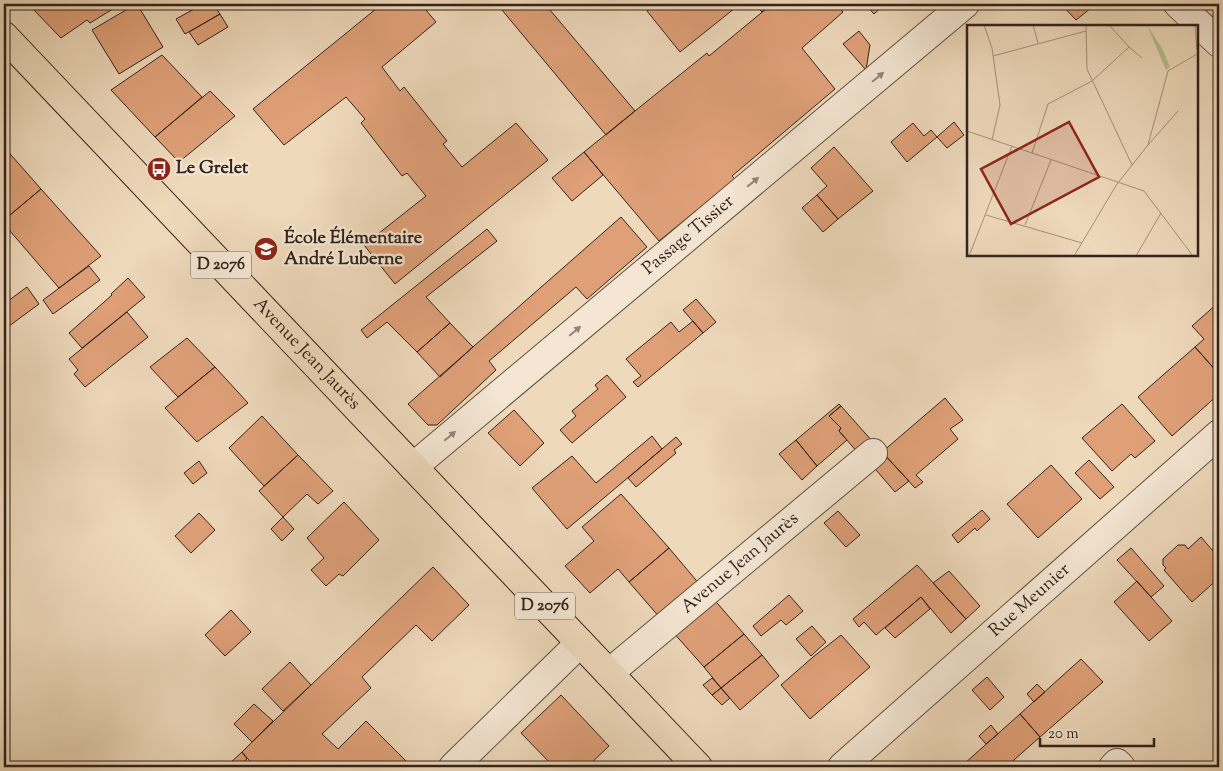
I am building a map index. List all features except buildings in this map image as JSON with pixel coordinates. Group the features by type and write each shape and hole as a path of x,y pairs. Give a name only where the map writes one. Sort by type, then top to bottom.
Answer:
{"main road":[{"name":"Avenue Jean Jaurès","path":"4,36 698,767"}],"street":[{"name":"Passage Tissier","path":"413,467 966,4"},
{"path":"1178,4 1219,42"},
{"name":"Rue Meunier","path":"842,767 1219,434"},
{"name":"Avenue Jean Jaurès","path":"609,673 872,453"},
{"path":"453,767 580,643"},
{"path":"1113,767 1117,763 1121,767"}],"place":[{"name":"Le Grelet","path":"159,169"},
{"name":"École Élémentaire André Luberne","path":"266,249"}]}
